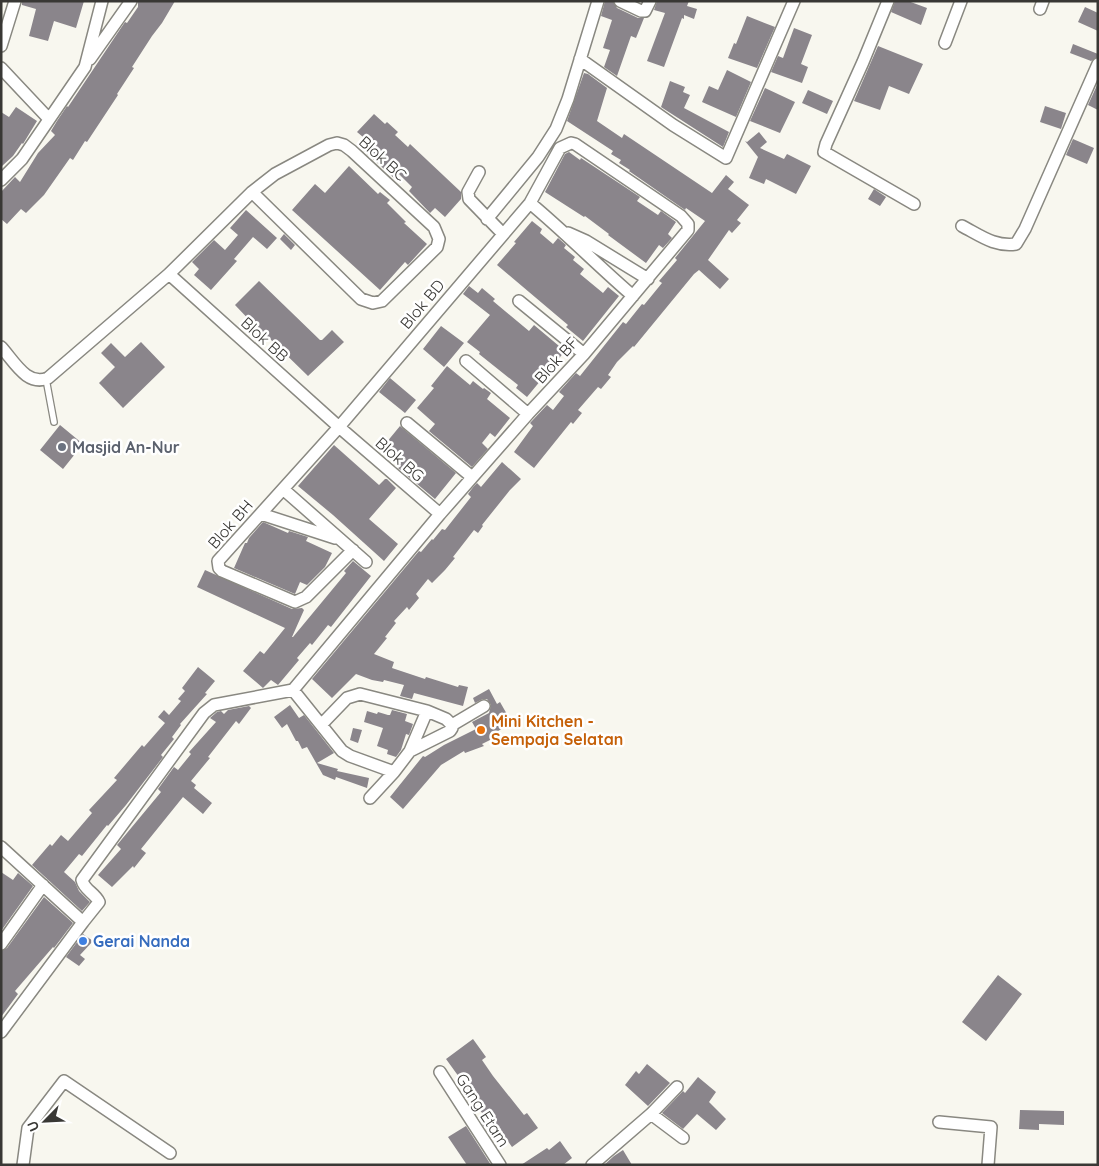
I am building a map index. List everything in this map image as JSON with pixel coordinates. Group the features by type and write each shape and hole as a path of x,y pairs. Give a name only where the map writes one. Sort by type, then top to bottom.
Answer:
{"street":[{"path":"1,46 15,1"},
{"path":"85,67 102,1"},
{"path":"1,180 22,159 131,1"},
{"path":"486,216 538,157 556,129 598,1"},
{"path":"620,1 641,11 645,11 650,1"},
{"path":"580,60 673,125 726,158 794,1"},
{"path":"888,1 824,152 914,204"},
{"path":"945,43 961,1"},
{"path":"962,226 995,243 1016,244 1025,229 1098,64"},
{"path":"1,68 49,119"},
{"name":"Blok BD","path":"339,427 530,203 560,148 570,143 575,144 681,216 688,224"},
{"name":"Blok BC","path":"46,379 169,274 252,192 275,174 329,145 344,145 434,227 439,240 437,247 382,301 373,303 361,299 252,192"},
{"path":"479,172 468,192 469,199 503,234"},
{"path":"530,203 633,296"},
{"name":"Blok BF","path":"293,690 472,477 584,354 688,230 688,224"},
{"path":"562,230 586,241 648,278"},
{"name":"Blok BB","path":"169,274 339,427"},
{"path":"519,301 584,354"},
{"path":"1,346 29,378 37,381 46,379"},
{"path":"466,361 528,414"},
{"path":"407,423 472,477"},
{"name":"Blok BH","path":"339,427 218,561 219,568 222,571 291,601 300,601 353,550"},
{"name":"Blok BG","path":"339,427 440,514"},
{"path":"283,489 366,562"},
{"path":"261,514 341,540"},
{"path":"1,1032 97,906 99,901 84,886 82,880 204,714 214,705 293,690 342,751 350,756 394,772"},
{"path":"321,726 347,698 360,694 427,711 446,719 452,725"},
{"path":"410,750 450,731 452,725 484,706"},
{"path":"370,798 394,772 410,750 427,711"},
{"path":"2,848 83,922"},
{"path":"1,944 42,885"},
{"name":"Gang Etam","path":"440,1072 500,1165"},
{"path":"23,1165 28,1128 64,1081 170,1153"},
{"path":"592,1165 651,1114 677,1087"},
{"path":"651,1114 683,1138"},
{"path":"940,1122 992,1127 988,1165"}],"lane":[{"path":"46,379 54,422"}],"building":[{"path":"22,1 84,1 76,28 54,21 48,41 29,36 36,9 22,5"},
{"path":"138,1 175,1 132,67 134,68 118,95 87,142 85,141 73,160 70,158 44,195 26,213 21,209 7,224 1,219 1,192 15,177 20,182 38,153 55,135 51,131 57,121 125,22 127,23 138,7"},
{"path":"605,1 613,1 617,8 638,18 644,18 636,38 631,36 617,76 604,67 610,50 603,48 612,20 601,16"},
{"path":"657,1 689,1 687,6 697,9 694,19 684,15 684,19 682,18 664,67 647,61 665,13 654,10"},
{"path":"895,1 908,1 927,8 921,25 891,12"},
{"path":"1085,7 1098,13 1098,31 1078,22"},
{"path":"747,16 775,27 757,68 728,58 734,43 736,44"},
{"path":"794,28 812,35 801,64 808,67 802,83 771,72 778,56 783,58"},
{"path":"1073,44 1098,54 1098,57 1091,61 1070,53"},
{"path":"878,46 923,64 909,94 889,86 880,110 854,101"},
{"path":"727,70 751,82 736,117 702,102 709,86 718,90"},
{"path":"584,73 607,88 597,121 622,138 624,134 712,193 726,175 734,182 728,189 749,205 737,220 741,223 732,233 729,230 708,260 729,279 720,289 699,270 694,274 634,347 617,362 608,375 611,377 601,389 598,387 578,410 582,413 573,424 571,422 534,468 514,452 533,426 530,423 547,405 553,410 564,396 559,392 576,373 580,376 623,322 626,324 642,304 644,305 662,283 659,281 677,260 675,258 705,221 686,208 685,210 629,171 619,163 621,160 611,154 613,151 567,121"},
{"path":"670,81 685,87 683,92 690,95 684,108 729,132 723,147 661,107"},
{"path":"1098,83 1098,110 1088,105"},
{"path":"765,88 795,102 780,133 750,121"},
{"path":"808,90 833,101 827,114 802,103"},
{"path":"1045,106 1066,113 1061,129 1040,122"},
{"path":"16,107 37,121 23,144 1,167 1,112 9,117"},
{"path":"374,114 385,124 387,122 398,132 395,135 408,147 410,144 461,192 461,199 445,217 435,208 430,213 409,191 412,187 399,174 395,179 362,149 369,142 357,132"},
{"path":"759,132 767,142 760,148 784,159 787,154 811,166 796,194 766,179 764,184 749,178 758,157 745,141 747,142"},
{"path":"1073,139 1094,148 1087,164 1066,155"},
{"path":"569,152 640,197 637,201 658,215 661,211 676,222 668,234 672,238 663,248 659,245 646,263 585,216 545,192 565,154"},
{"path":"349,166 378,194 380,192 390,200 387,203 406,222 404,223 427,244 408,265 405,262 380,290 292,210 315,184 325,193"},
{"path":"874,189 886,197 880,206 868,199"},
{"path":"246,210 277,238 267,249 253,237 234,259 237,261 211,290 194,275 199,269 192,262 214,240 225,250 238,235 230,228"},
{"path":"532,221 542,229 540,233 553,244 558,238 566,245 564,248 575,257 573,260 584,269 580,274 603,293 608,287 619,296 583,341 566,327 568,325 497,265"},
{"path":"284,234 295,245 291,250 280,239"},
{"path":"259,281 320,340 332,330 344,342 308,376 235,305"},
{"path":"469,286 478,293 482,288 495,299 493,301 529,331 534,325 565,351 527,397 516,388 518,385 467,342 490,315 463,294"},
{"path":"441,326 464,343 444,367 423,349"},
{"path":"141,342 165,367 123,408 99,383 115,367 101,353 111,343 125,357"},
{"path":"447,366 470,385 473,381 491,393 487,399 510,418 495,437 490,433 482,443 488,449 472,467 429,431 435,424 417,408 434,388 431,386"},
{"path":"390,378 416,400 405,413 379,392"},
{"name":"Masjid An-Nur","path":"60,425 83,444 63,469 40,450"},
{"path":"400,426 456,473 435,499 398,468 401,466 393,459 398,453 386,443"},
{"path":"334,445 379,485 387,479 396,488 369,519 398,544 384,561 298,486"},
{"path":"502,462 521,479 482,525 478,533 474,530 445,570 432,583 428,579 416,594 419,598 409,610 407,607 394,621 396,623 385,637 387,638 374,654 394,662 392,668 425,679 426,677 458,687 459,685 468,687 463,706 414,693 412,699 400,696 404,685 384,680 383,682 372,680 356,674 332,698 312,679 419,551 421,552 442,529 445,530 471,497 468,494 474,486 477,483 481,487"},
{"path":"263,522 288,533 289,531 308,537 306,541 332,553 325,567 307,585 300,582 295,594 234,568 245,543 247,543"},
{"path":"353,561 371,576 331,627 328,625 312,645 310,643 297,658 299,660 278,685 271,680 263,688 243,671 260,651 264,654 285,628 197,587 205,570 292,609 302,608 304,610 293,637 346,573 344,571"},
{"path":"198,667 215,681 205,693 207,694 180,724 172,737 174,739 161,755 163,757 126,805 82,856 79,854 64,872 75,882 79,891 90,902 82,911 32,865 50,844 52,846 61,835 68,841 92,813 89,810 117,780 114,778 142,745 144,747 165,723 158,717 164,710 169,715 181,701 178,699 185,691 182,688"},
{"path":"489,689 497,704 500,702 512,723 498,731 500,735 482,744 484,746 465,753 464,751 441,765 403,809 390,797 423,756 425,757 476,729 472,722 489,713 491,705 487,699 475,703 473,698"},
{"path":"290,705 299,718 304,715 334,753 317,763 338,769 337,771 369,778 367,788 336,777 335,780 323,775 307,747 302,749 287,724 282,728 274,717"},
{"path":"249,706 251,708 239,724 236,721 191,781 196,785 194,788 212,803 203,814 183,797 141,849 146,853 134,868 133,866 112,887 98,875 121,849 117,845 161,792 158,789 174,767 178,770 191,754 189,752 216,722 210,718 217,712 221,711 224,714 228,710"},
{"path":"392,710 407,714 405,721 413,724 409,735 406,734 401,750 396,757 387,754 388,750 377,746 383,728 364,722 367,711 390,715"},
{"path":"353,728 362,730 358,743 350,740"},
{"path":"1,872 13,880 18,873 33,886 1,931"},
{"path":"44,897 73,923 54,948 15,991 18,994 1,1017 1,951 7,948"},
{"path":"83,934 93,941 80,955 85,959 79,966 66,957"},
{"path":"998,975 1022,994 986,1041 962,1022"},
{"path":"473,1039 486,1057 482,1060 493,1076 524,1115 527,1113 538,1128 512,1147 493,1120 484,1127 478,1117 483,1114 478,1108 480,1106 446,1059"},
{"path":"647,1064 670,1083 648,1106 625,1085 636,1071 639,1074"},
{"path":"698,1077 716,1092 709,1102 726,1119 716,1130 697,1114 683,1129 662,1113 683,1091 685,1093"},
{"path":"1020,1110 1064,1111 1064,1125 1039,1124 1039,1130 1019,1129"},
{"path":"466,1126 491,1165 467,1165 448,1137"},
{"path":"560,1141 572,1158 563,1165 521,1165 547,1148 549,1150"},
{"path":"623,1150 632,1165 604,1165 614,1156"}],"place":[{"name":"Masjid An-Nur","path":"62,447"},
{"name":"Mini Kitchen - Sempaja Selatan","path":"481,730"},
{"name":"Gerai Nanda","path":"83,941"}]}
